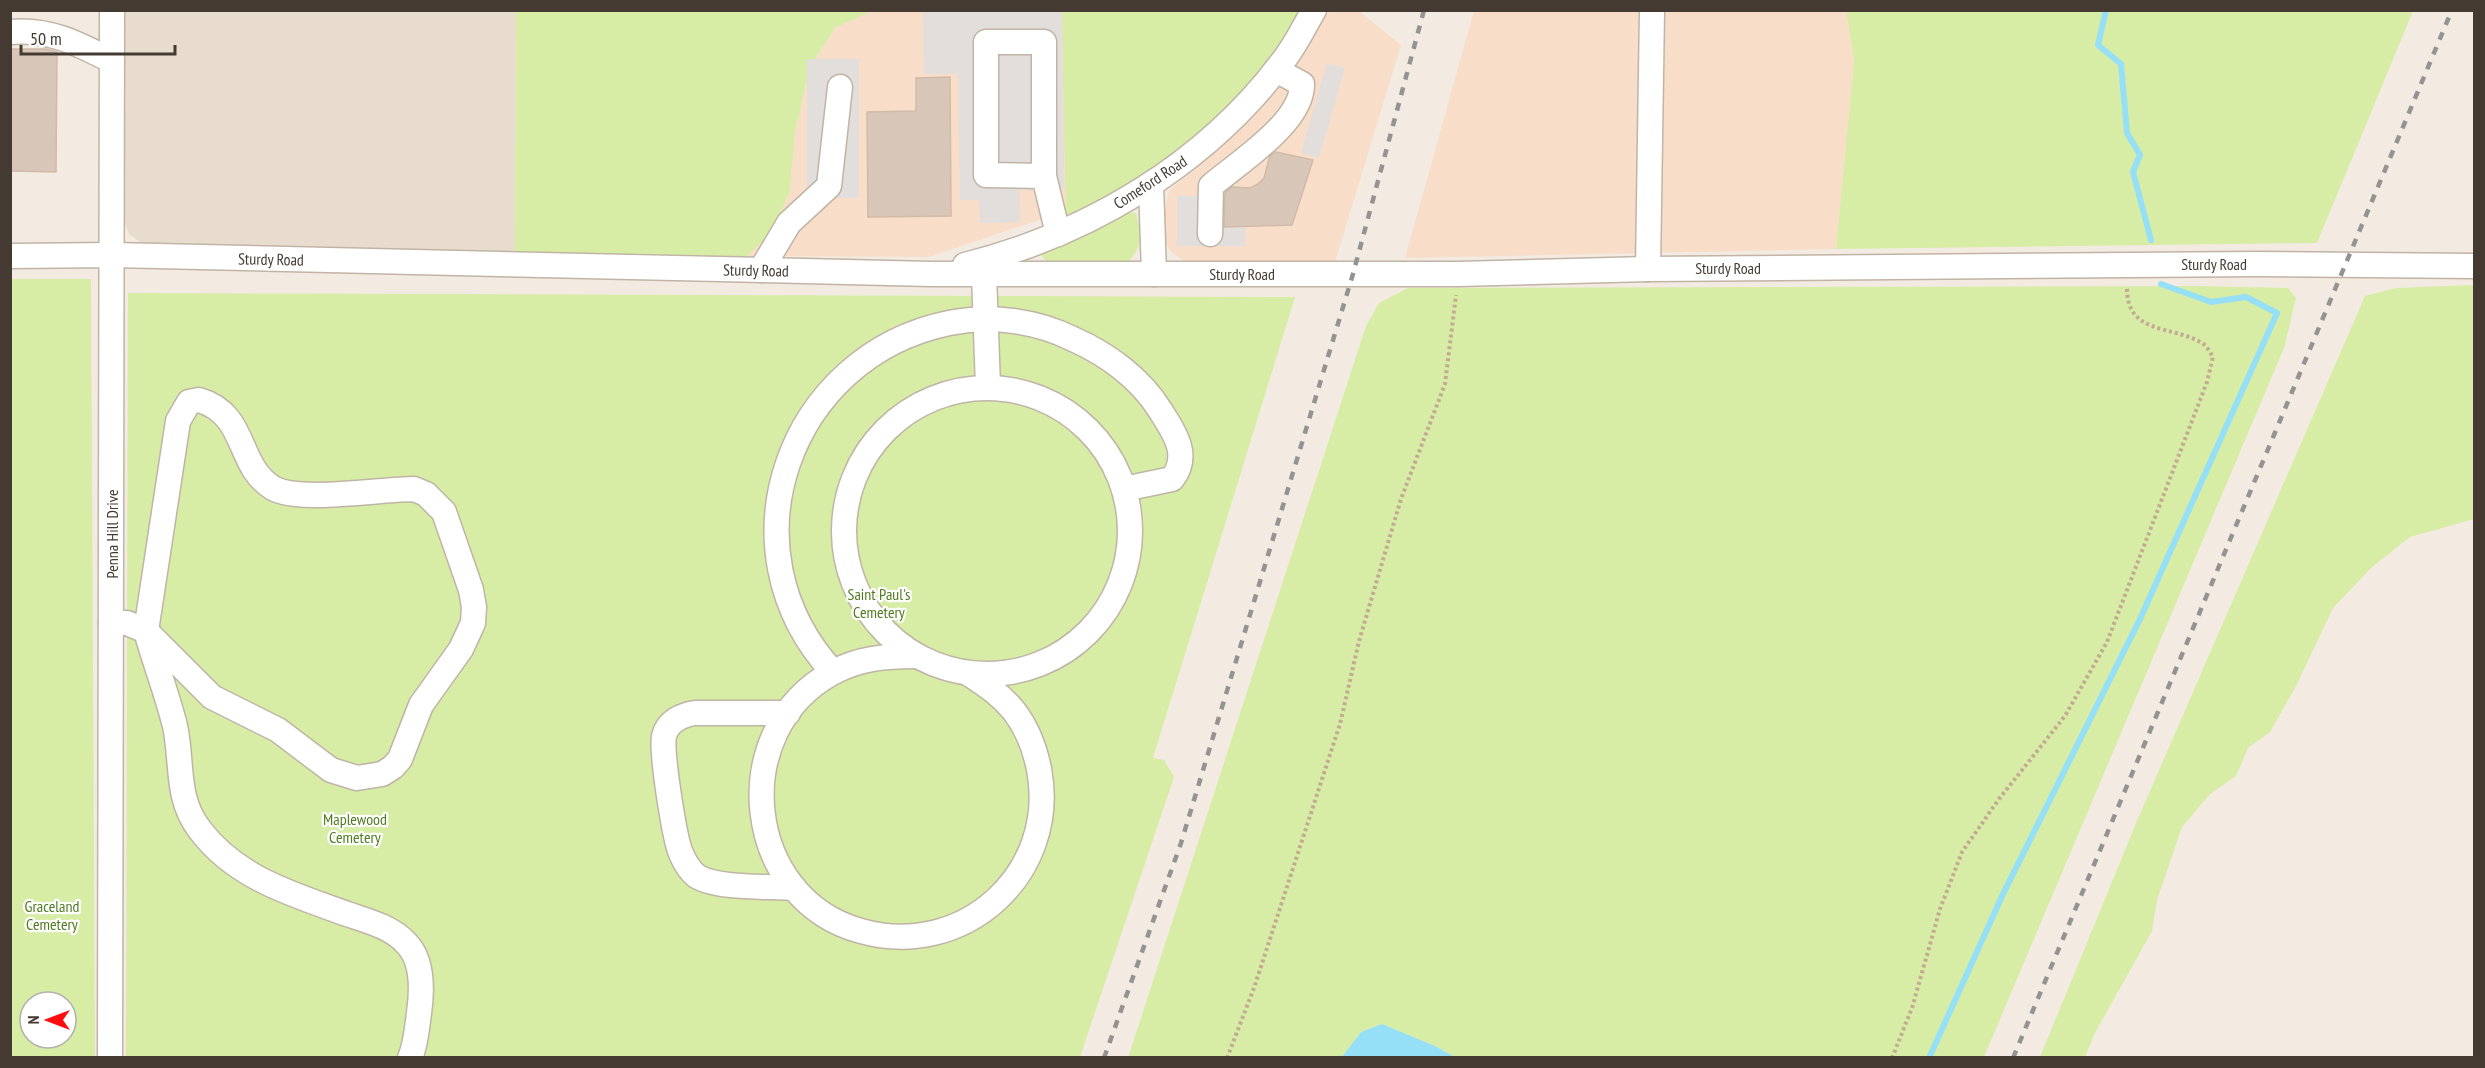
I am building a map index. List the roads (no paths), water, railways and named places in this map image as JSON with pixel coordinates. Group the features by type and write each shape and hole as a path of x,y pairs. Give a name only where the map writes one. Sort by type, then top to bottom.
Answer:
{"street":[{"name":"Penna Hill Drive","path":"110,1058 112,10"},
{"name":"Comeford Road","path":"931,274 990,259 1058,234 1114,206 1151,184 1192,154 1240,112 1276,70 1314,10"},
{"path":"1648,269 1652,10"},
{"path":"10,32 45,33 67,39 112,61"},
{"path":"1044,176 986,175 986,42 1044,42 1044,176 1058,234"},
{"path":"1210,234 1212,186 1291,118 1302,95 1302,84 1276,70"},
{"path":"760,270 789,223 829,186 840,87"},
{"path":"1151,184 1154,274"},
{"name":"Sturdy Road","path":"10,256 113,255 931,274 1458,274 1648,269 2128,265 2475,266"},
{"path":"984,274 988,387"},
{"path":"833,672 814,652 796,621 783,584 777,550 777,516 789,457 805,425 826,394 856,365 889,343 926,328 963,321 986,320 1025,323 1058,331 1095,349 1127,372 1157,405 1175,434 1182,455 1179,470 1173,479 1124,489"},
{"path":"916,656 885,631 858,592 849,567 845,544 848,501 864,459 878,439 899,419 921,404 946,394 988,387 1035,396 1060,408 1082,423 1102,446 1124,489 1130,534 1125,571 1118,589 1094,626 1071,646 1038,665 994,674 968,673"},
{"path":"111,623 127,623 146,631 212,697 278,730 331,770 357,778 382,774 400,759 422,705 468,636 473,623 474,607 444,512 426,494 414,489 300,494 272,487 251,462 233,422 223,411 199,400 189,402 177,421 146,631 176,733 180,789 197,828 226,859 246,873 302,898 382,926 398,935 409,946 416,959 421,981 420,1005 410,1058"},
{"path":"885,656 916,656 968,673 994,690 1015,712 1036,755 1042,807 1037,835 1020,873 1007,890 971,919 930,935 908,938 882,936 837,922 817,909 794,888 774,856 765,831 761,809 764,766 769,747 788,713 814,685 833,672 860,661 885,656"},
{"path":"788,713 695,713 681,716 664,735 664,754 679,848 685,863 697,876 712,882 794,888"}],"water":[{"path":"1382,1024 1455,1057 1342,1057 1361,1032"}],"waterway":[{"path":"2106,10 2098,45 2121,64 2127,133 2140,155 2133,172 2151,240"},
{"path":"1929,1058 2003,894 2140,619 2277,313 2246,297 2211,302 2161,284"}],"railway":[{"path":"1104,1058 1181,843 1353,274 1424,10"},
{"path":"2013,1058 2452,10"}],"park label":[{"name":"Saint Paul's Cemetery","path":"879,603"},
{"name":"Maplewood Cemetery","path":"355,828"},
{"name":"Graceland Cemetery","path":"52,915"}]}
